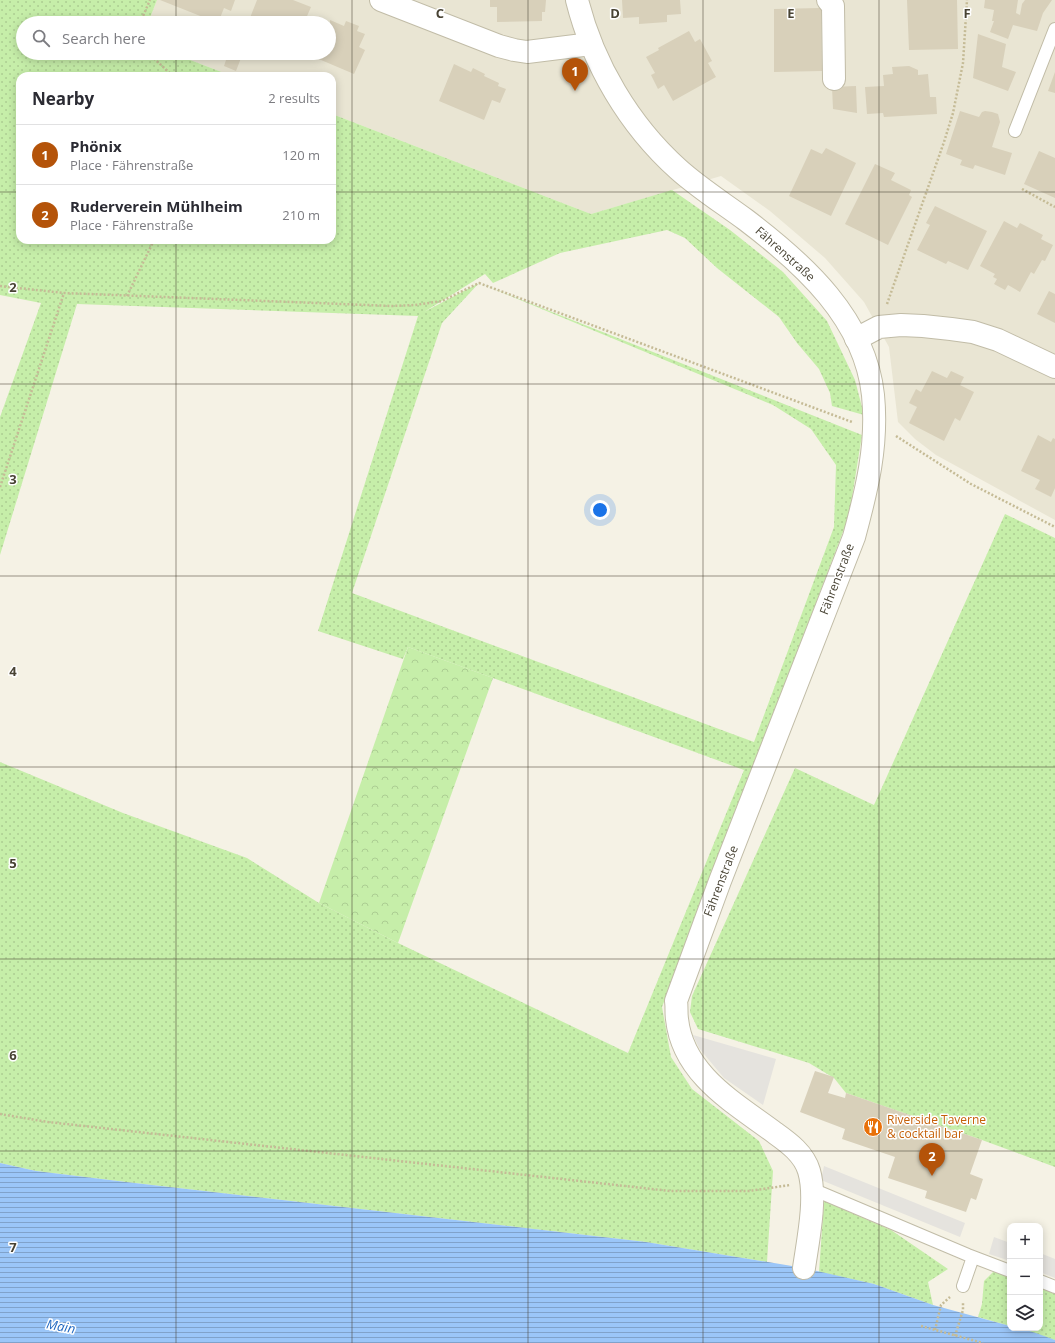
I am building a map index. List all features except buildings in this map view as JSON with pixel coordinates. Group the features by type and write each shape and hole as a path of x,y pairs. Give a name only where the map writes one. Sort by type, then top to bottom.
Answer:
{"street":[{"path":"381,0 498,46 514,50 527,52 591,44"},
{"name":"Fährenstraße","path":"577,0 591,44 605,72 624,105 653,143 677,168 792,256 820,286 838,308 856,339 871,383 874,431 873,456 869,479 854,537 720,881 676,1001 677,1020 681,1039 689,1056 700,1072 722,1095 794,1148 804,1160 809,1171 812,1189 804,1268"},
{"path":"828,0 833,6 834,79"},
{"path":"856,339 879,327 901,325 973,332 998,340 1055,367"}],"lane":[{"path":"1015,131 1055,29"},
{"path":"812,1189 973,1257 1007,1269"},
{"path":"963,1286 973,1257"},
{"path":"1043,1282 1055,1287"}],"path":[{"path":"143,16 150,0"},
{"path":"879,327 953,113 963,63 967,0"},
{"path":"155,60 168,72"},
{"path":"1022,189 1055,207"},
{"path":"127,296 152,244"},
{"path":"0,286 64,293 408,306 442,301 479,283 874,431 898,437 971,484 1055,527"},
{"path":"0,487 64,293"},
{"path":"0,1114 55,1123 670,1191 749,1191 790,1185 812,1189"},
{"path":"935,1330 941,1304"},
{"path":"955,1336 963,1310"},
{"path":"921,1326 983,1343"}],"shaded area":[{"path":"157,0 1055,0 1055,520 936,455 915,439 898,422 889,347 864,302 825,258 770,211 721,176 591,214 336,116 336,72 222,72 190,60 336,60 336,16 151,16"},
{"path":"693,1035 776,1059 763,1105 724,1078 699,1048"},
{"path":"824,1166 965,1223 960,1237 821,1180"},
{"path":"994,1237 1007,1242 1007,1260 989,1254"},
{"path":"1043,1254 1055,1259 1055,1278 1043,1273"}],"green space":[{"path":"0,0 157,0 151,16 16,16 16,60 190,60 222,72 16,72 16,244 336,244 336,116 591,214 672,190 730,230 783,272 827,321 855,380 864,415 832,406 830,393 819,369 797,343 779,317 717,268 685,238 667,230 560,253 493,283 485,274 424,312 479,283 862,435 849,516 662,1007 671,1057 692,1089 759,1141 773,1171 767,1262 646,1242 36,1171 0,1163 0,762 123,813 247,858 319,903 398,943 628,1053 744,770 408,647 403,659 318,631 418,316 77,304 0,555 0,417 41,303 0,295","holes":["479,283 773,405 811,429 836,465 834,527 754,742 352,593 442,323"]},
{"path":"1005,514 1055,538 1055,1167 846,1093 834,1078 809,1063 698,1029 690,1012 692,996 795,768 874,805"},
{"path":"408,647 493,678 398,943 319,903"},
{"path":"824,1201 891,1230 948,1269 928,1282 933,1305 874,1284 819,1272"},
{"path":"994,1271 1007,1275 1007,1325 978,1317 982,1304 984,1281"},
{"path":"1043,1288 1055,1292 1055,1340 1026,1331 1043,1331"}],"water":[{"name":"Main","path":"0,1163 36,1171 646,1242 804,1268 874,1284 933,1305 1007,1325 1007,1331 1029,1331 1055,1340 1055,1343 0,1343"}],"place":[{"name":"Phönix","path":"575,91"},
{"name":"Riverside Taverne & cocktail bar","path":"873,1127"},
{"name":"Ruderverein Mühlheim","path":"932,1176"}]}
